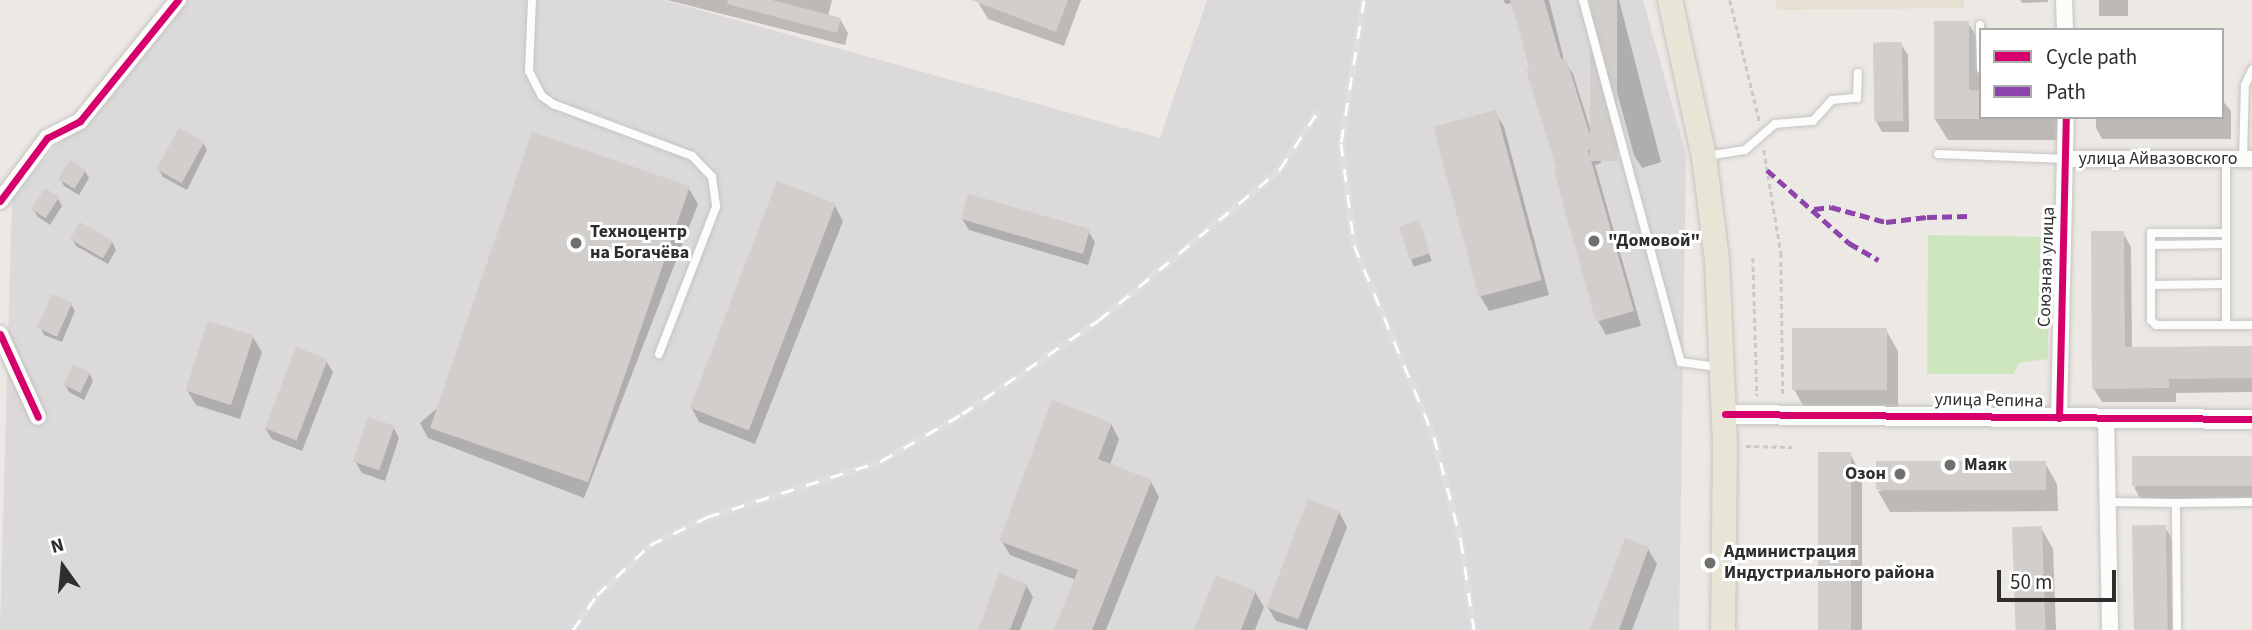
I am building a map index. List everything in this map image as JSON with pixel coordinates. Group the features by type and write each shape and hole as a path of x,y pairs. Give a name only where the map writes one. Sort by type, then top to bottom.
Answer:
{"main road":[{"path":"1670,0 1704,156 1717,260 1725,414 1723,630"}],"street":[{"path":"0,201 47,138 80,121 178,0"},
{"path":"2064,0 2065,28"},
{"name":"Союзная улица","path":"2059,418 2066,119"},
{"name":"улица Айвазовского","path":"2067,159 2248,159"},
{"path":"0,334 38,417"},
{"name":"улица Репина","path":"1725,414 2252,419"},
{"path":"2106,418 2110,630"}],"lane":[{"path":"532,0 529,71 542,96 553,104 692,156 712,177 716,207 659,354"},
{"path":"1583,0 1681,362 1724,367"},
{"path":"2248,159 2245,85 2252,70"},
{"path":"1704,156 1745,150 1762,137 1767,128 1775,124 1812,121 1832,100 1857,98 1858,73"},
{"name":"улица Айвазовского","path":"1938,154 2067,159"},
{"path":"2226,159 2226,325"},
{"path":"2226,233 2151,233 2152,324 2252,325"},
{"path":"2151,245 2226,244"},
{"path":"2151,285 2226,284"},
{"path":"2108,502 2252,502"},
{"path":"2176,503 2177,630"}],"path":[{"path":"1730,0 1762,137 1781,253 1784,414"},
{"path":"1753,258 1757,413"}],"shaded area":[{"path":"180,0 664,0 1160,138 1207,0 1643,0 1686,154 1679,630 0,630 12,197"},
{"path":"1775,0 1964,0 1964,8 1778,10"}],"green space":[{"path":"1928,235 2049,237 2048,359 2019,363 2013,374 1927,374"}],"building":[{"path":"728,0 772,0 841,18 837,33 727,4"},
{"path":"971,0 1068,0 1056,32"},
{"path":"1510,0 1544,0 1561,59 1566,58 1594,148 1588,150 1634,311 1596,322 1554,171 1557,170 1526,70 1530,69"},
{"path":"1590,0 1617,0 1617,161 1590,161"},
{"path":"1934,21 1969,21 1969,90 1979,90 1979,119 1934,119"},
{"path":"1902,42 1903,121 1874,121 1873,43"},
{"path":"1496,110 1542,280 1479,297 1433,127"},
{"path":"179,128 204,142 182,183 156,169"},
{"path":"532,132 690,186 588,482 430,428"},
{"path":"70,160 86,170 74,189 58,179"},
{"path":"777,181 836,204 749,430 690,408"},
{"path":"45,188 59,197 46,218 31,209"},
{"path":"968,194 1090,229 1083,254 961,219"},
{"path":"1419,220 1430,253 1410,260 1399,226"},
{"path":"80,222 113,241 103,258 70,239"},
{"path":"2091,231 2124,231 2125,347 2252,346 2252,378 2169,379 2169,388 2092,389"},
{"path":"52,294 72,303 57,337 37,328"},
{"path":"208,321 254,336 231,405 185,390"},
{"path":"1792,328 1887,328 1887,390 1792,390"},
{"path":"296,347 328,359 297,440 265,428"},
{"path":"73,364 90,372 80,393 63,385"},
{"path":"1052,400 1112,423 1098,459 1152,480 1092,630 1054,630 1078,570 999,541"},
{"path":"368,417 394,426 379,471 353,461"},
{"path":"1818,452 1851,452 1851,630 1818,630"},
{"path":"2132,456 2252,456 2252,486 2132,486"},
{"path":"1876,461 2046,461 2046,490 1876,490"},
{"path":"1308,499 1340,511 1298,619 1266,607"},
{"path":"2166,525 2168,630 2134,630 2132,526"},
{"path":"2042,526 2046,630 2016,630 2012,527"},
{"path":"1625,538 1649,547 1619,630 1590,630"},
{"path":"999,573 1027,584 1010,630 978,630"},
{"path":"1216,575 1256,591 1241,630 1194,630"}],"railway":[{"path":"1364,0 1341,143 1354,245 1434,437 1461,541 1474,630"},
{"path":"573,630 597,595 650,545 707,517 881,461 962,414 1099,320 1280,169 1319,110"}],"marked path":[{"path":"1767,170 1849,243 1878,260"},
{"path":"1814,209 1831,207 1886,222 1970,216"}],"cycle path":[{"path":"0,201 47,138 80,121 178,0"},
{"path":"2059,418 2066,119"},
{"path":"0,334 38,417"},
{"path":"1725,414 2252,419"}],"place":[{"name":"\"Домовой\"","path":"1594,241"},
{"name":"Техноцентр на Богачёва","path":"576,243"},
{"name":"Маяк","path":"1950,465"},
{"name":"Озон","path":"1900,474"},
{"name":"Администрация Индустриального района","path":"1710,563"}]}
